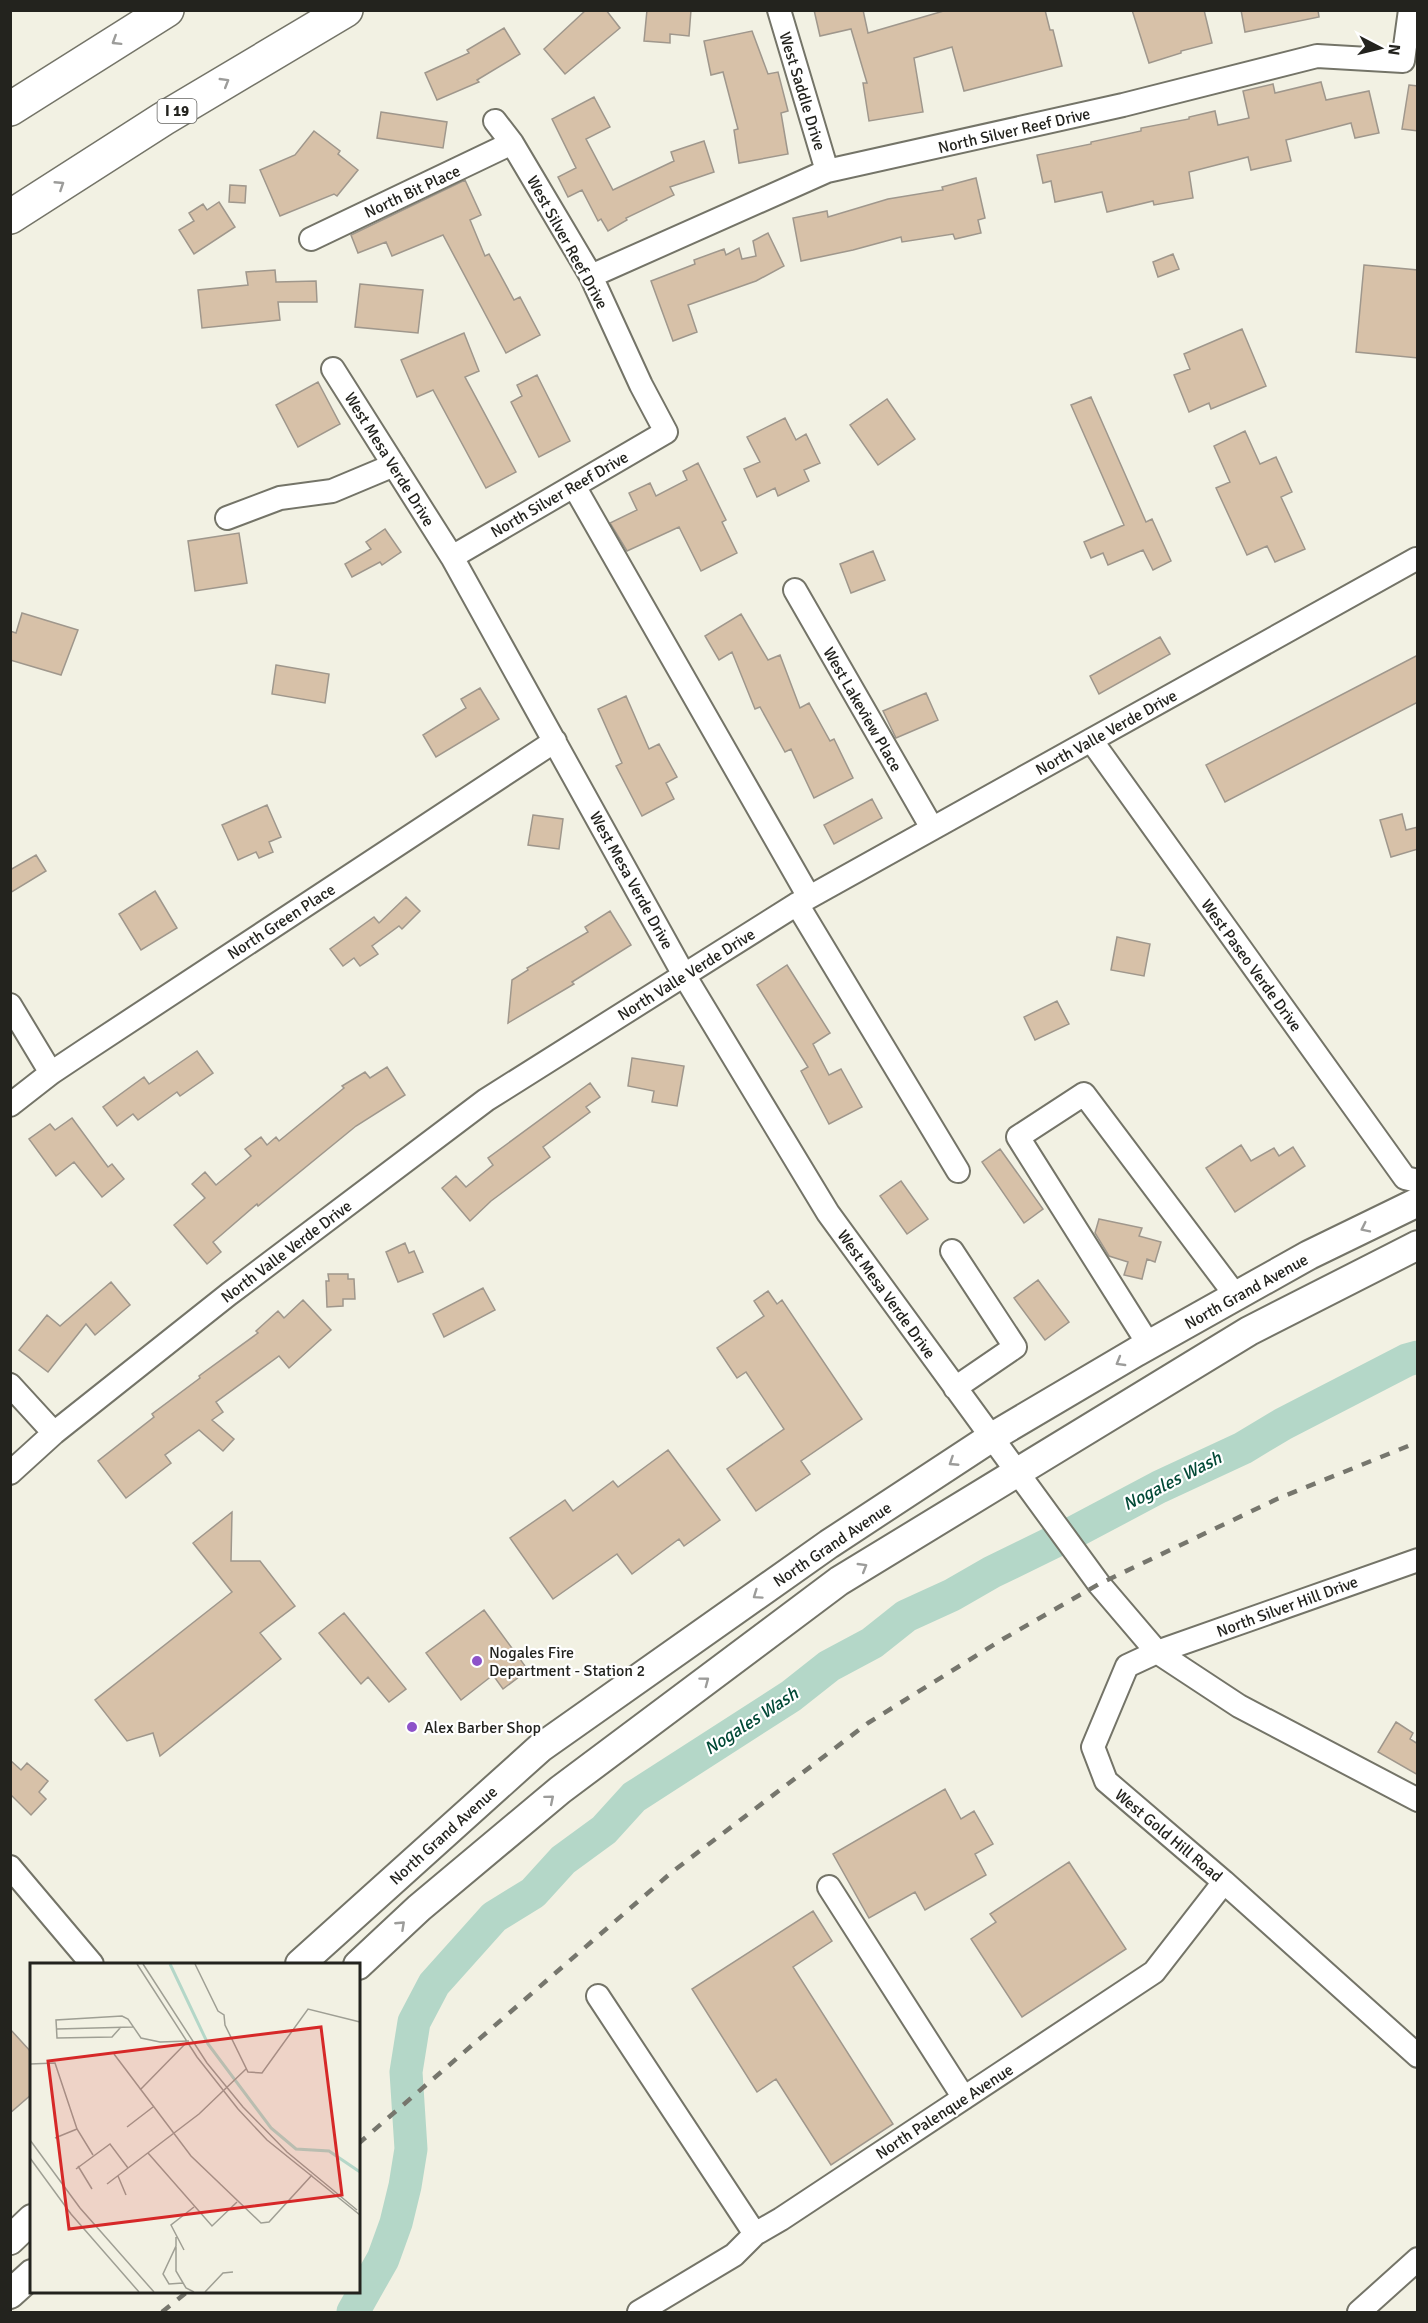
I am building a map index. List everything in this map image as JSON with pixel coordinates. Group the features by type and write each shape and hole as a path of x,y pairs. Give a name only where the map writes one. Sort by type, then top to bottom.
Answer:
{"highway":[{"path":"10,109 166,10"},
{"name":"I 19","path":"10,217 163,119 346,10"}],"main road":[{"name":"North Grand Avenue","path":"302,1963 540,1748 829,1544 992,1437 1149,1345 1309,1255 1418,1202"},
{"path":"360,1963 419,1908 560,1790 839,1581 1249,1331 1418,1245"},
{"path":"10,2240 30,2221"},
{"path":"10,2294 30,2276"}],"street":[{"name":"West Saddle Drive","path":"779,10 827,171"},
{"name":"North Silver Reef Drive","path":"591,276 827,171 1122,105 1317,56 1410,62 1410,10"},
{"name":"West Silver Reef Drive","path":"495,121 512,143 591,276 641,386 666,432"},
{"name":"North Bit Place","path":"311,238 512,143"},
{"name":"West Mesa Verde Drive","path":"333,369 452,557 684,975 828,1213 992,1437"},
{"name":"North Silver Reef Drive","path":"452,557 666,432"},
{"path":"227,518 280,498 332,491 394,465"},
{"path":"574,486 803,901 958,1171"},
{"name":"North Valle Verde Drive","path":"10,1473 54,1433 229,1294 486,1101 803,901 1416,559"},
{"name":"West Lakeview Place","path":"795,590 932,828"},
{"name":"West Paseo Verde Drive","path":"1092,740 1405,1178 1418,1181"},
{"name":"North Green Place","path":"10,1105 51,1073 555,741"},
{"path":"10,1005 51,1073"},
{"path":"1149,1345 1018,1137 1084,1094 1236,1296"},
{"path":"952,1251 1015,1347 955,1388"},
{"path":"10,1385 54,1433"},
{"path":"992,1437 1084,1562 1157,1652 1239,1706 1418,1800"},
{"name":"North Silver Hill Drive","path":"1157,1652 1418,1560"},
{"name":"West Gold Hill Road","path":"1157,1652 1127,1666 1093,1747 1106,1781 1224,1882 1418,2056"},
{"path":"10,1867 90,1963"},
{"name":"North Palenque Avenue","path":"639,2313 734,2254 754,2234 1154,1972 1224,1882"},
{"path":"829,1887 964,2098"},
{"path":"598,1996 754,2234"},
{"path":"1359,2313 1418,2259"}],"building":[{"path":"586,10 606,10 620,28 565,74 544,49"},
{"path":"647,10 691,10 689,36 670,34 670,43 644,41"},
{"path":"814,10 863,10 868,33 947,10 1045,10 1050,30 1053,30 1062,66 964,91 952,47 914,58 923,112 869,121 863,83 867,83 851,29 820,36"},
{"path":"1132,10 1204,10 1212,43 1149,63"},
{"path":"1241,10 1318,10 1319,17 1245,32"},
{"path":"504,28 520,54 477,80 479,82 437,100 425,73 469,53 467,50"},
{"path":"752,31 768,74 778,72 788,111 781,113 788,154 739,163 734,130 738,129 723,72 711,75 704,41"},
{"path":"1321,82 1326,100 1369,91 1379,133 1355,138 1351,123 1286,140 1291,161 1251,170 1248,157 1189,172 1193,198 1154,205 1153,201 1107,212 1102,192 1055,202 1051,181 1043,183 1037,155 1091,144 1091,142 1141,131 1141,128 1189,119 1189,117 1215,111 1218,125 1249,118 1243,91 1273,84 1275,93"},
{"path":"1409,85 1418,86 1418,131 1402,129"},
{"path":"594,97 610,127 586,139 613,190 674,161 671,152 704,141 714,172 670,187 674,195 626,218 627,220 608,231 601,219 598,221 582,190 568,197 558,177 576,168 552,119"},
{"path":"381,112 447,122 443,148 377,138"},
{"path":"314,131 340,151 338,154 358,170 337,196 334,194 280,216 260,170 295,155"},
{"path":"976,178 985,218 978,220 981,233 955,239 953,234 902,242 901,237 801,261 793,218 827,211 828,217 888,199 943,190 942,187"},
{"path":"465,180 481,215 470,220 485,256 489,254 514,300 520,297 540,335 506,353 443,235 392,256 386,242 358,253 351,235"},
{"path":"230,185 246,186 245,203 229,202"},
{"path":"219,202 235,227 194,254 179,230 194,221 189,213 203,204 207,210"},
{"path":"768,233 784,266 756,281 688,305 697,332 673,341 651,281 695,264 694,260 724,249 726,255 739,248 742,259 756,256 753,241"},
{"path":"1173,254 1179,269 1158,277 1153,262"},
{"path":"1364,265 1418,270 1418,358 1356,352"},
{"path":"275,270 276,282 316,281 317,302 278,302 280,320 202,328 198,290 248,285 246,272"},
{"path":"360,284 423,290 418,333 355,327"},
{"path":"1242,329 1266,386 1211,409 1209,403 1189,412 1174,375 1190,369 1184,354"},
{"path":"464,333 479,371 465,377 516,472 486,488 433,390 417,397 401,360"},
{"path":"537,375 570,441 539,457 511,402 522,396 517,385"},
{"path":"318,382 340,424 298,447 276,405"},
{"path":"1091,397 1146,522 1152,519 1171,561 1153,570 1143,550 1108,565 1103,553 1091,558 1084,542 1124,525 1071,405"},
{"path":"887,399 915,439 878,465 850,425"},
{"path":"785,418 796,440 806,434 820,463 804,470 809,481 778,496 775,488 757,497 744,469 760,462 747,437"},
{"path":"1245,431 1260,464 1276,457 1292,492 1281,497 1305,549 1275,562 1267,546 1247,555 1216,488 1230,482 1214,446"},
{"path":"698,463 726,520 722,522 737,553 701,571 679,527 627,551 610,523 637,510 629,493 650,483 656,496 687,480 683,471"},
{"path":"385,529 401,552 382,565 380,562 352,577 345,564 371,549 366,542"},
{"path":"239,533 247,583 195,591 188,541"},
{"path":"873,551 885,580 851,593 840,564"},
{"path":"22,613 78,630 61,675 10,660 10,631 16,633"},
{"path":"741,614 768,660 780,655 800,708 809,703 830,741 834,739 853,778 814,798 791,749 785,752 760,707 755,709 732,652 719,660 705,636"},
{"path":"1160,637 1170,654 1099,694 1090,676"},
{"path":"1418,655 1418,702 1225,802 1206,765"},
{"path":"276,665 329,674 325,703 272,694"},
{"path":"480,688 499,719 436,757 423,735 466,708 461,699"},
{"path":"926,693 938,720 896,738 883,711"},
{"path":"626,696 649,749 659,744 677,777 666,783 674,799 642,816 616,766 622,763 598,709"},
{"path":"872,799 882,818 834,844 824,825"},
{"path":"267,805 281,837 269,842 273,852 259,858 256,852 238,860 222,825"},
{"path":"1402,814 1406,830 1418,827 1418,849 1391,857 1380,820"},
{"path":"533,815 563,819 559,849 528,845"},
{"path":"36,855 46,871 10,893 10,870"},
{"path":"155,891 177,928 141,950 119,914"},
{"path":"406,897 420,911 402,929 399,926 372,946 378,954 360,966 354,958 343,966 330,949 374,917 379,923"},
{"path":"610,911 631,945 572,982 574,984 508,1023 512,980 528,970 527,968 588,932 585,927"},
{"path":"1117,937 1150,944 1144,976 1111,970"},
{"path":"787,965 830,1033 813,1044 829,1075 841,1069 862,1107 829,1124 801,1071 808,1067 757,985"},
{"path":"1057,1001 1069,1024 1035,1040 1024,1017"},
{"path":"197,1051 213,1073 180,1096 177,1092 138,1120 133,1114 117,1126 103,1107 144,1077 149,1084"},
{"path":"632,1058 684,1066 677,1106 652,1102 654,1091 628,1086"},
{"path":"387,1067 405,1095 356,1126 258,1206 257,1204 213,1242 221,1252 207,1264 174,1225 205,1198 192,1184 205,1172 216,1185 251,1156 245,1149 261,1137 267,1145 276,1137 279,1141 344,1088 342,1086 365,1072 370,1078"},
{"path":"590,1083 600,1097 586,1107 590,1112 543,1147 550,1157 491,1201 470,1221 442,1188 456,1176 466,1187 493,1165 488,1158"},
{"path":"72,1118 108,1167 112,1164 124,1179 102,1197 74,1162 56,1176 29,1139 50,1124 55,1130"},
{"path":"1241,1145 1251,1161 1274,1148 1279,1156 1293,1147 1305,1166 1235,1212 1206,1168"},
{"path":"1000,1149 1043,1209 1024,1223 982,1162"},
{"path":"901,1181 928,1219 907,1234 880,1196"},
{"path":"1099,1219 1142,1228 1139,1236 1161,1242 1155,1262 1147,1259 1142,1279 1124,1275 1128,1262 1109,1256 1095,1233"},
{"path":"405,1243 409,1253 414,1251 423,1272 398,1282 386,1252"},
{"path":"328,1274 348,1274 348,1279 354,1279 355,1299 343,1299 343,1306 327,1307"},
{"path":"1038,1280 1069,1322 1045,1340 1014,1298"},
{"path":"111,1282 130,1305 95,1335 86,1324 48,1372 19,1350 47,1315 60,1326"},
{"path":"483,1288 495,1310 444,1337 433,1314"},
{"path":"768,1291 777,1304 782,1300 862,1419 801,1461 810,1474 756,1511 727,1469 784,1429 746,1372 737,1378 717,1348 764,1316 754,1301"},
{"path":"303,1300 331,1330 289,1368 279,1356 216,1402 223,1412 212,1420 234,1439 223,1451 199,1430 165,1455 171,1463 126,1498 98,1461 154,1417 152,1414 200,1378 199,1376 258,1333 256,1331 278,1311 284,1318"},
{"path":"668,1450 720,1520 684,1546 679,1539 632,1574 617,1554 553,1599 510,1538 565,1500 573,1511 613,1481 618,1487"},
{"path":"232,1512 231,1561 260,1561 295,1606 260,1633 281,1659 160,1756 153,1733 127,1741 95,1700 232,1592 193,1543"},
{"name":"Nogales Fire Department - Station 2","path":"484,1610 528,1670 503,1689 493,1675 461,1700 426,1653"},
{"path":"344,1613 406,1689 389,1702 368,1677 361,1684 319,1633"},
{"path":"1396,1722 1413,1733 1410,1739 1418,1744 1418,1775 1378,1752"},
{"path":"10,1760 21,1770 27,1763 48,1781 39,1792 46,1799 31,1815 10,1794"},
{"path":"945,1789 961,1819 974,1811 993,1844 975,1854 986,1875 925,1910 915,1892 869,1918 833,1854"},
{"path":"1069,1862 1126,1949 1022,2017 971,1939 996,1922 990,1914"},
{"path":"813,1911 832,1941 793,1967 893,2124 831,2165 776,2079 757,2092 692,1989"},
{"path":"10,2029 30,2051 30,2096 10,2113"}],"waterway":[{"name":"Nogales Wash","path":"353,2312 383,2259 396,2223 405,2186 411,2149 406,2072 414,2022 434,1984 494,1917 533,1893 563,1860 604,1830 634,1797 791,1696 829,1666 872,1643 906,1616 952,1595 992,1572 1159,1487 1243,1448 1283,1424 1407,1360 1418,1357"}],"railway":[{"path":"360,2142 672,1872 868,1723 1003,1639 1099,1584 1277,1499 1418,1442"},
{"path":"162,2312 186,2293"}],"place":[{"name":"Nogales Fire Department - Station 2","path":"477,1661"},
{"name":"Alex Barber Shop","path":"412,1727"}]}
